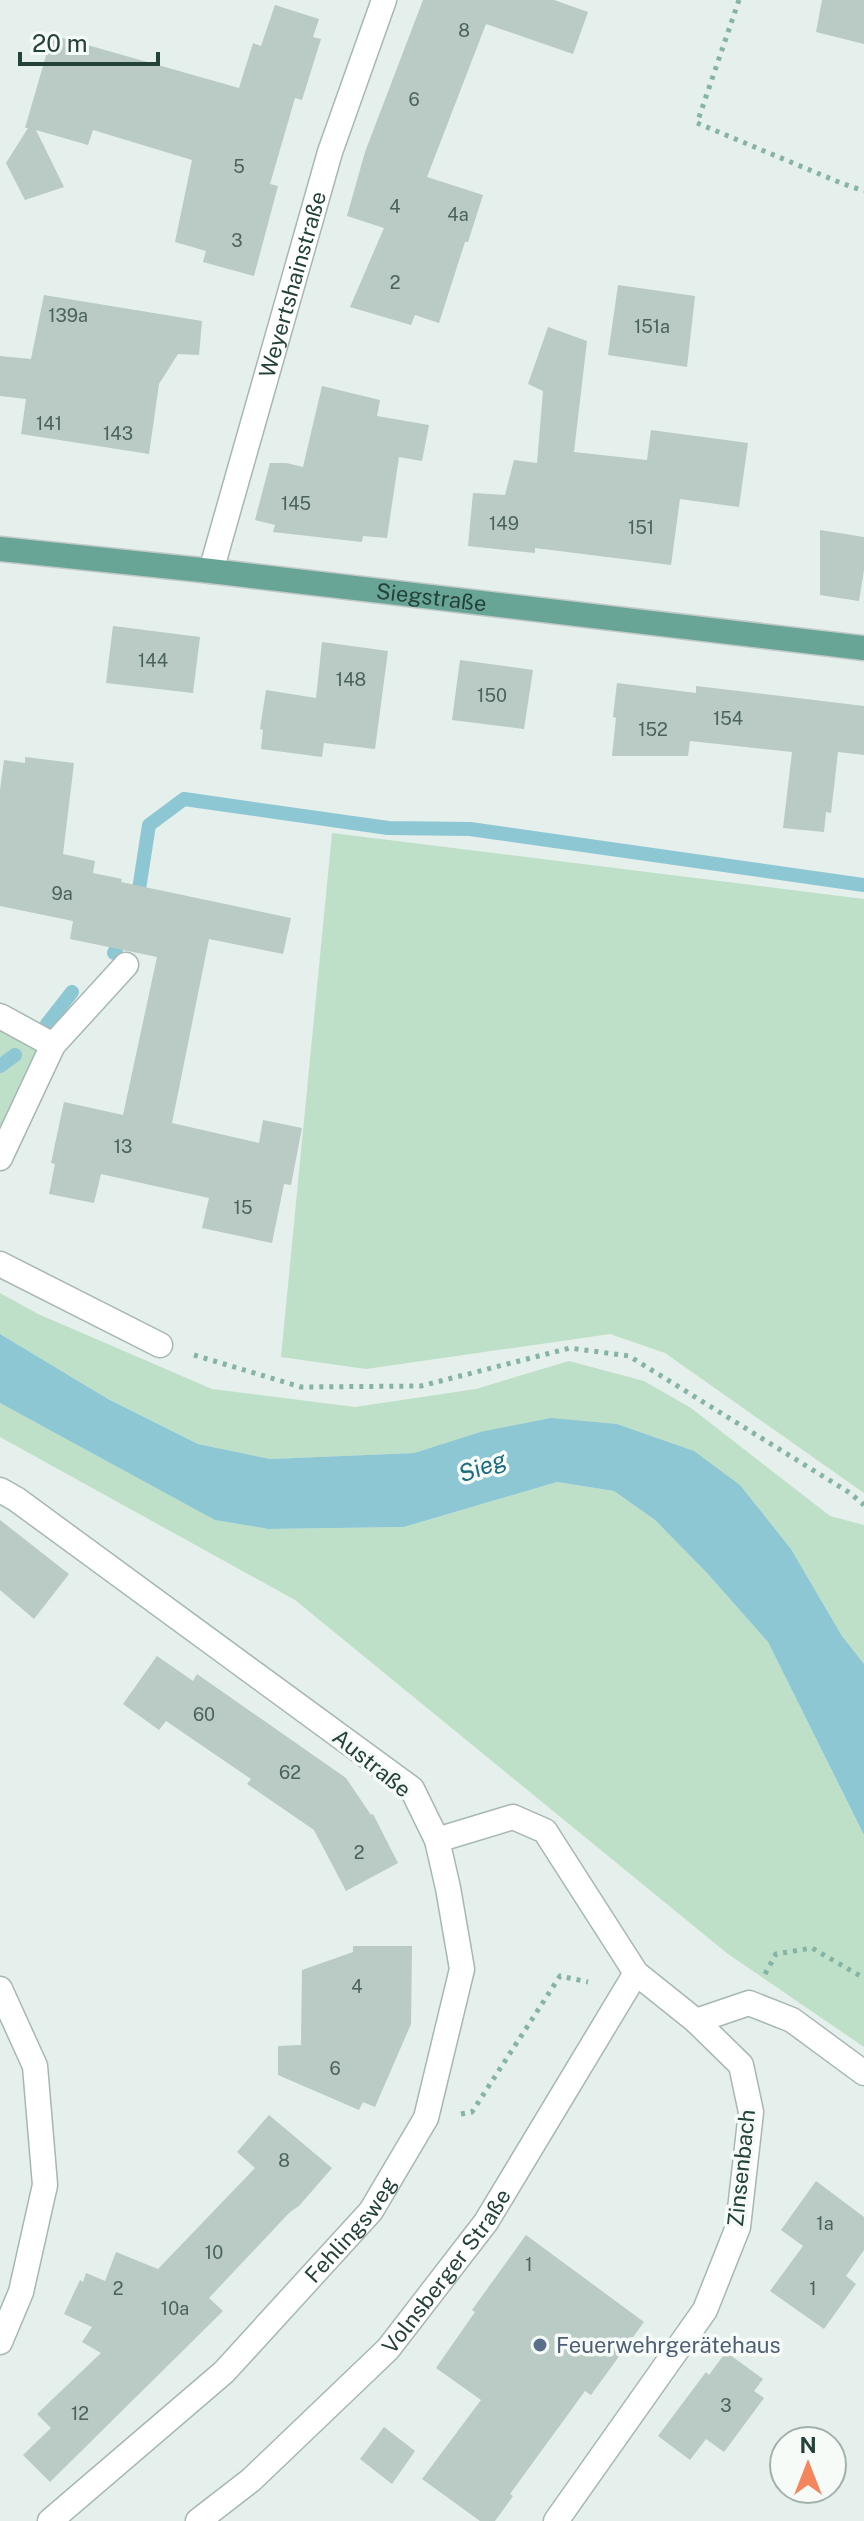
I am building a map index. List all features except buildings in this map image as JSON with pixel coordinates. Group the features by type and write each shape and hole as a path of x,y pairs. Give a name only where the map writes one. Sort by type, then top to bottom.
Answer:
{"main road":[{"name":"Siegstraße","path":"0,549 864,648"}],"street":[{"name":"Weyertshainstraße","path":"211,571 330,152 384,0"},
{"path":"0,1158 53,1045 126,965"},
{"path":"0,1016 53,1045"},
{"path":"0,1264 160,1345"},
{"name":"Austraße","path":"0,1490 42,1517 412,1789 437,1840"},
{"path":"437,1840 513,1817 545,1831 630,1982 696,2021 749,2003 792,2020 864,2073"},
{"name":"Fehlingsweg","path":"50,2521 224,2372 371,2211 426,2118 462,1969 437,1840"},
{"name":"Volnsberger Straße","path":"198,2521 251,2480 388,2349 486,2222 630,1982"},
{"path":"0,1989 35,2066 45,2185 21,2292 0,2342"},
{"name":"Zinsenbach","path":"556,2521 705,2310 738,2227 751,2112 741,2065 696,2021"}],"path":[{"path":"739,0 697,123 864,191"},
{"path":"160,1345 301,1387 421,1386 570,1348 629,1356 837,1485 864,1505"},
{"path":"749,2003 776,1954 812,1948 864,1978"},
{"path":"426,2118 472,2112 560,1976 630,1982"}],"green space":[{"path":"332,833 864,899 864,1493 665,1353 610,1334 366,1369 281,1357"},
{"path":"0,1016 53,1045 0,1158"},
{"path":"0,1293 38,1314 212,1389 355,1407 476,1389 569,1361 644,1381 691,1408 830,1516 864,1525 864,1664 842,1636 791,1549 740,1485 693,1451 617,1424 480,1432 414,1453 270,1459 198,1444 108,1399 0,1334"},
{"path":"0,1403 216,1520 268,1529 404,1527 557,1482 614,1491 655,1520 768,1642 864,1835 864,2047 728,1954 295,1600 0,1437"}],"water":[{"name":"Sieg","path":"0,1334 108,1399 198,1444 270,1459 414,1453 480,1432 551,1418 617,1424 694,1451 740,1485 791,1549 842,1636 864,1664 864,1835 768,1642 655,1520 614,1491 557,1482 404,1527 268,1529 215,1520 0,1403"}],"waterway":[{"path":"137,902 149,825 184,799 388,828 470,829 864,885"},
{"path":"114,953 124,932"},
{"path":"47,1024 72,992"},
{"path":"0,1066 15,1055"}],"place":[{"name":"Feuerwehrgerätehaus","path":"540,2345"}]}
